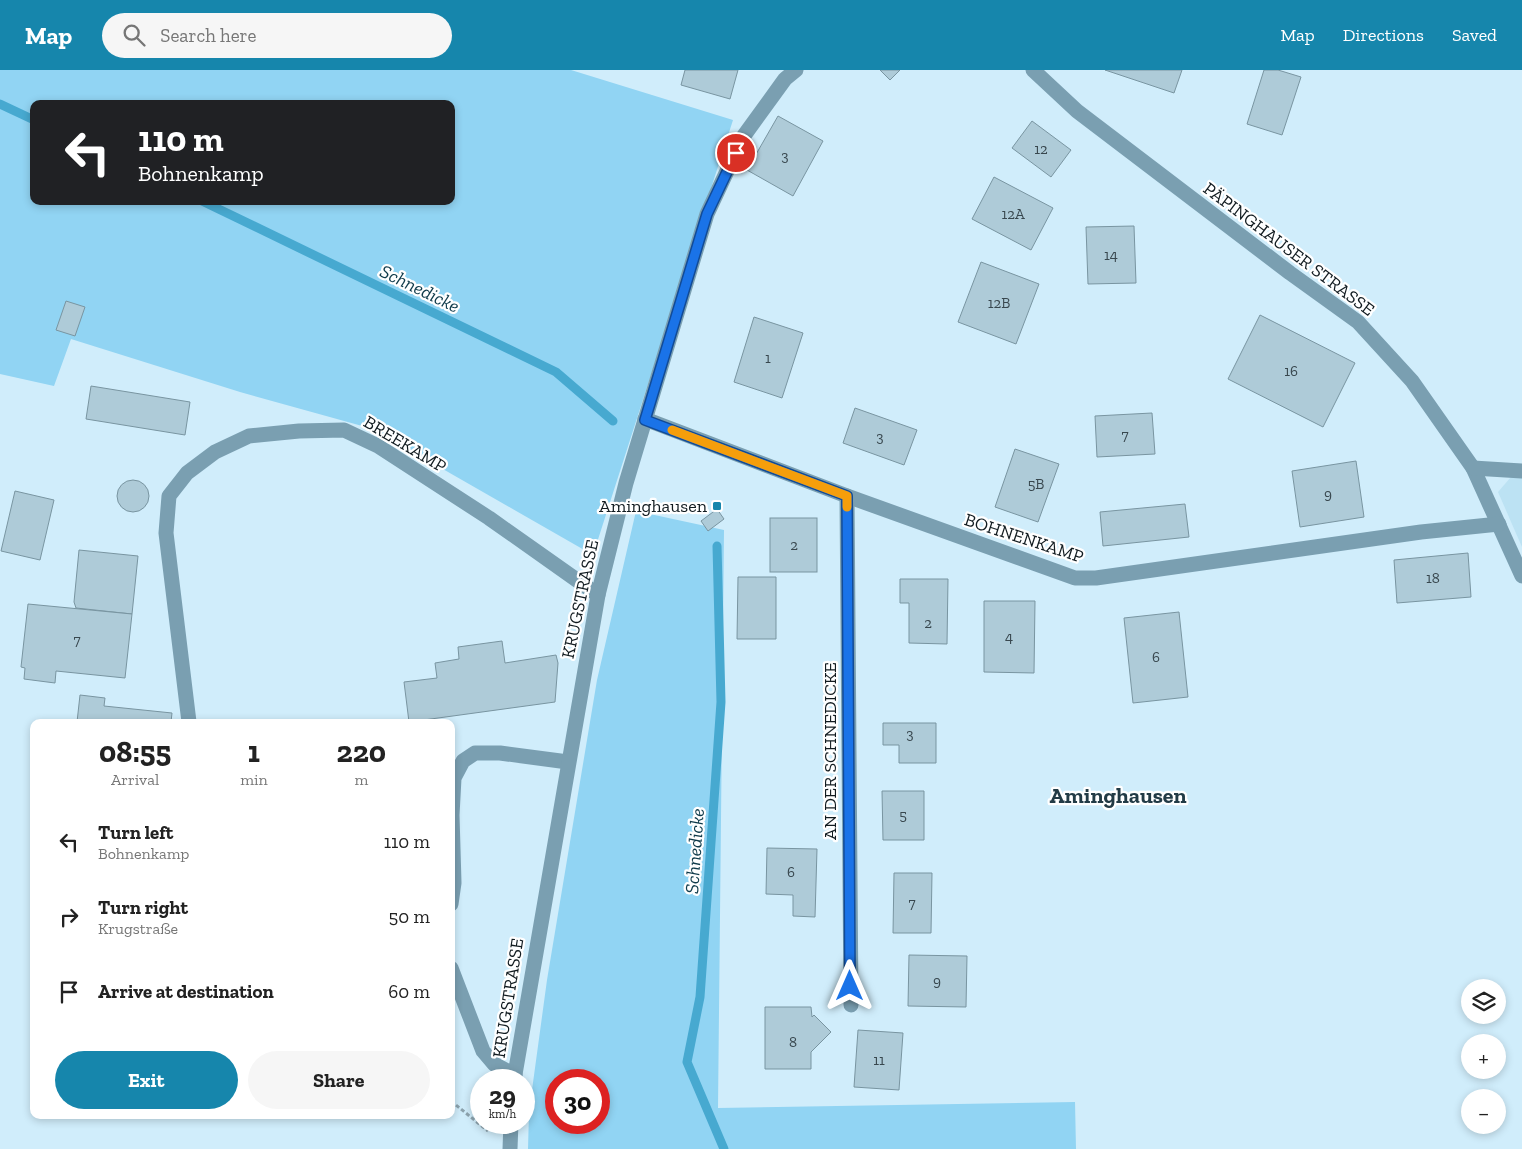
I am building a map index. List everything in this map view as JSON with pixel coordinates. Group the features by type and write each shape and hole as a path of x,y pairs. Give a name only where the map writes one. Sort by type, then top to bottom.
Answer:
{"street":[{"name":"KRUGSTRASSE","path":"516,1069 598,595 626,483 707,214 743,137 785,79 796,70"},
{"name":"PÄPINGHAUSER STRASSE","path":"1033,70 1084,116 1290,274 1358,322 1412,381 1473,468 1522,576"},
{"name":"BOHNENKAMP","path":"645,420 847,496 1075,578 1096,578 1412,533 1499,524"},
{"name":"BREEKAMP","path":"189,719 166,533 170,496 187,473 215,452 249,436 299,431 344,430 378,446 488,518 598,595"},
{"path":"1473,468 1522,471"},
{"name":"AN DER SCHNEDICKE","path":"847,496 851,1005"},
{"path":"455,776 463,761 475,753 500,753 568,762"},
{"path":"455,978 483,1051 501,1069"},
{"path":"510,1149 511,1134"}],"path":[{"path":"455,1103 470,1116"}],"shaded area":[{"path":"0,70 571,70 733,120 593,555 373,429 240,392 71,339 54,386 0,374"},
{"path":"1511,477 1522,478 1522,547 1498,492"},
{"path":"636,511 724,530 718,1108 1075,1102 1076,1149 528,1149 528,1134 535,1134 535,1069 547,980 597,680"}],"building":[{"path":"685,70 738,70 730,99 681,85"},
{"path":"880,70 900,70 890,80"},
{"path":"1105,70 1182,70 1174,93"},
{"path":"1264,70 1278,70 1301,77 1282,135 1247,124"},
{"path":"778,116 823,141 793,196 747,170"},
{"path":"1032,121 1071,150 1051,177 1012,148"},
{"path":"994,177 1053,208 1031,250 972,219"},
{"path":"1134,226 1136,283 1088,284 1086,227"},
{"path":"981,262 1039,284 1016,344 958,322"},
{"path":"66,301 85,307 75,336 56,330"},
{"path":"1260,315 1355,363 1323,427 1228,379"},
{"path":"754,317 803,333 782,398 734,382"},
{"path":"91,386 190,402 185,435 86,419"},
{"path":"855,408 917,430 904,465 843,443"},
{"path":"1152,413 1155,454 1097,457 1095,416"},
{"path":"1015,449 1059,464 1038,522 995,507"},
{"path":"1356,461 1364,517 1300,527 1292,471"},
{"path":"133,480 145,484 149,496 145,508 133,512 121,508 117,496 121,484"},
{"path":"15,491 54,500 40,560 1,551"},
{"path":"1185,504 1189,537 1103,546 1100,512"},
{"path":"717,509 724,519 708,531 701,521"},
{"path":"770,518 817,518 817,572 770,572"},
{"path":"79,550 138,556 132,614 76,608 74,602"},
{"path":"1468,553 1471,597 1397,603 1394,560"},
{"path":"738,577 776,577 776,639 737,639"},
{"path":"900,579 948,579 947,644 909,643 909,603 900,603"},
{"path":"984,601 1035,601 1034,673 984,672"},
{"path":"28,604 132,614 125,678 56,671 55,683 24,679 25,668 21,667"},
{"path":"1179,612 1188,697 1133,703 1124,618"},
{"path":"502,641 505,663 556,655 558,663 555,702 431,719 409,719 404,682 437,678 435,663 459,659 458,647"},
{"path":"80,695 105,698 104,706 172,713 171,719 77,719"},
{"path":"883,723 936,723 936,763 899,763 899,745 883,745"},
{"path":"882,791 924,791 924,840 883,840"},
{"path":"767,848 817,849 815,917 793,916 793,895 766,894"},
{"path":"894,873 932,873 931,933 893,933"},
{"path":"909,955 967,956 966,1007 908,1006"},
{"path":"765,1007 811,1007 812,1017 814,1015 831,1032 811,1052 811,1069 765,1069"},
{"path":"858,1030 903,1033 899,1090 854,1087"}],"waterway":[{"name":"Schnedicke","path":"0,104 30,118"},
{"name":"Schnedicke","path":"210,205 556,372 613,421"},
{"name":"Schnedicke","path":"717,546 721,702 700,997 687,1062 724,1149"}],"slow traffic":[{"path":"672,430 847,496 847,507"}],"place":[{"name":"Aminghausen","path":"717,506"}],"district":[{"name":"Aminghausen","path":"1118,795"}],"route":[{"path":"736,153 707,214 645,420 847,496 850,986"}]}
